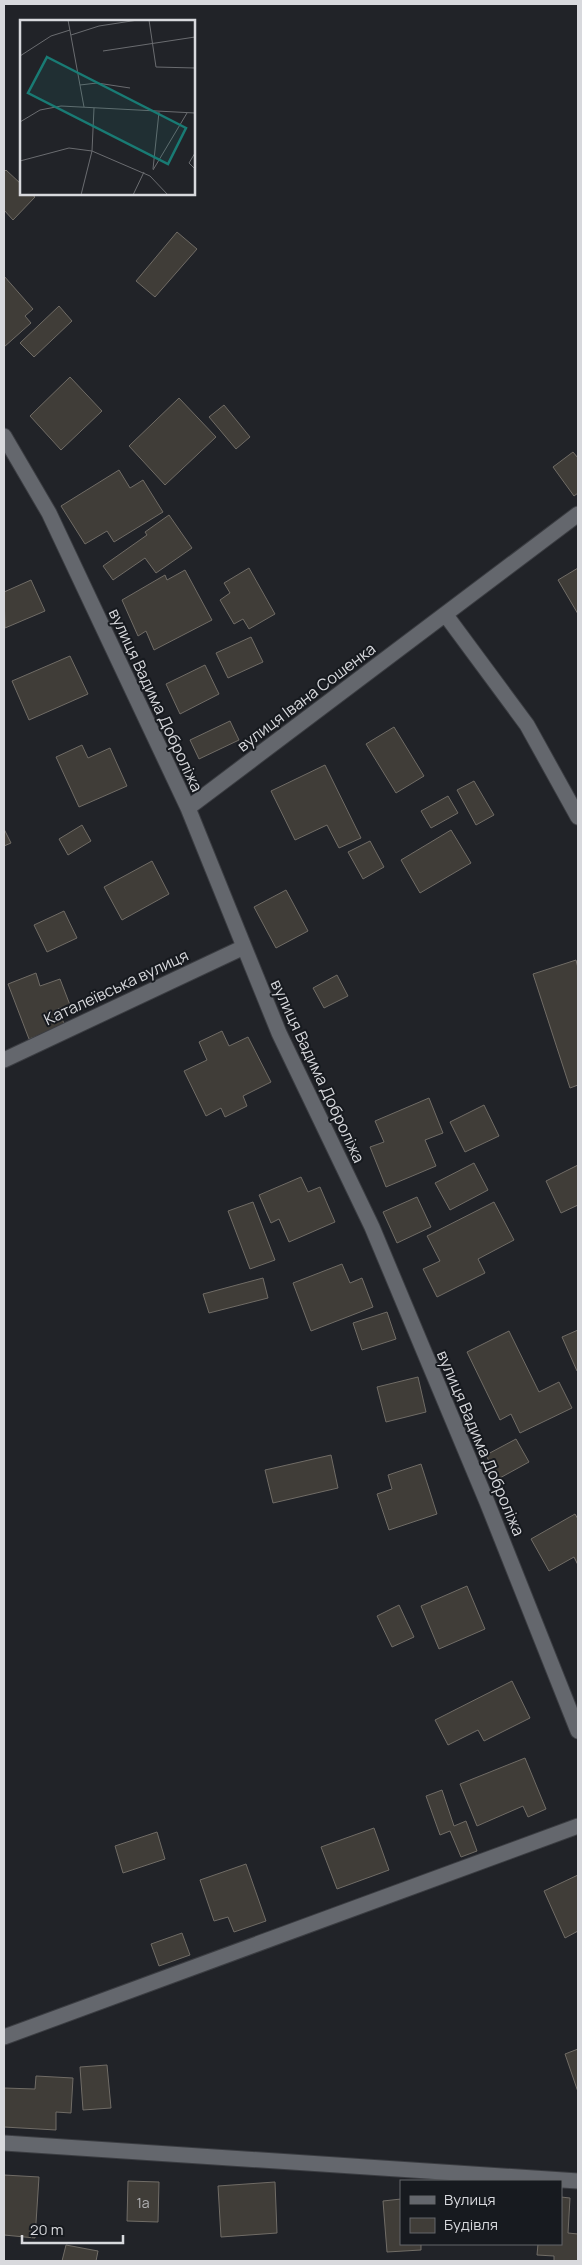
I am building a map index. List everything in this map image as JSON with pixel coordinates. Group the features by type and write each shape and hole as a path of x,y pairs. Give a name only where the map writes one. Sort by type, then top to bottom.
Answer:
{"street":[{"name":"вулиця Вадима Доброліжа","path":"4,436 49,513 188,808 279,1033 372,1228 487,1502 578,1731"},
{"name":"вулиця Івана Сошенка","path":"188,808 578,514"},
{"path":"445,614 527,726 578,817"},
{"name":"Каталеївська вулиця","path":"4,1060 244,947"},
{"path":"4,2037 578,1826"},
{"path":"4,2142 578,2181"}],"building":[{"path":"6,170 20,183 20,195 32,195 35,197 13,220 4,210 4,172"},
{"path":"177,232 197,249 155,297 136,281"},
{"path":"4,276 33,309 25,316 31,323 4,347"},
{"path":"59,306 72,321 34,357 20,343"},
{"path":"70,377 102,411 61,450 30,416"},
{"path":"179,398 216,437 165,485 129,446"},
{"path":"224,405 250,437 236,449 209,417"},
{"path":"573,452 578,458 578,493 574,496 553,467"},
{"path":"119,470 130,488 143,480 163,512 114,542 107,531 85,544 61,506"},
{"path":"169,515 192,548 156,573 145,558 113,580 103,566 147,535 145,532"},
{"path":"249,568 275,614 249,629 243,619 234,624 220,600 230,593 224,583"},
{"path":"578,568 578,614 558,580"},
{"path":"185,570 212,620 154,650 146,631 138,636 122,600 165,575 167,580"},
{"path":"31,580 45,611 5,628 4,592"},
{"path":"251,637 263,662 228,678 216,653"},
{"path":"70,656 88,694 29,720 12,681"},
{"path":"205,665 219,694 180,714 166,684"},
{"path":"230,721 239,740 199,759 190,740"},
{"path":"394,727 424,776 396,793 366,744"},
{"path":"82,745 88,758 110,748 127,786 79,807 56,757"},
{"path":"325,765 361,838 339,848 327,825 295,840 271,791"},
{"path":"474,781 494,815 476,825 457,790"},
{"path":"448,796 458,813 431,828 421,811"},
{"path":"82,825 91,841 68,855 59,839"},
{"path":"4,829 11,843 4,846"},
{"path":"451,830 471,863 420,893 401,860"},
{"path":"370,841 384,867 363,879 348,852"},
{"path":"152,861 169,894 122,920 104,887"},
{"path":"286,890 308,931 276,948 254,907"},
{"path":"64,911 77,938 47,952 34,925"},
{"path":"576,960 578,968 578,1085 570,1088 533,974"},
{"path":"36,973 40,986 60,979 70,1005 58,1009 65,1026 29,1039 8,984"},
{"path":"337,975 348,996 324,1008 313,988"},
{"path":"222,1031 229,1046 248,1037 271,1082 243,1096 247,1106 225,1117 221,1108 206,1116 184,1071 207,1060 199,1042"},
{"path":"429,1098 443,1133 425,1140 436,1166 386,1187 370,1147 384,1142 375,1121"},
{"path":"484,1105 499,1136 465,1152 450,1122"},
{"path":"474,1163 488,1190 450,1210 435,1183"},
{"path":"578,1165 578,1205 561,1213 546,1181"},
{"path":"301,1177 308,1192 320,1187 335,1222 289,1242 279,1219 271,1223 259,1195"},
{"path":"417,1197 431,1227 397,1243 383,1212"},
{"path":"253,1202 275,1260 250,1269 228,1211"},
{"path":"494,1202 514,1240 478,1259 485,1273 437,1297 423,1269 440,1261 427,1236"},
{"path":"342,1264 350,1283 362,1278 373,1307 311,1331 293,1283"},
{"path":"263,1278 268,1298 209,1313 203,1294"},
{"path":"387,1312 396,1339 362,1350 353,1323"},
{"path":"578,1330 578,1370 577,1371 562,1337"},
{"path":"509,1331 539,1392 559,1382 572,1408 520,1433 511,1414 500,1420 467,1352"},
{"path":"418,1377 426,1412 386,1422 377,1387"},
{"path":"516,1439 529,1462 498,1479 486,1455"},
{"path":"331,1455 338,1488 273,1503 265,1470"},
{"path":"421,1464 437,1514 389,1530 377,1494 392,1489 388,1475"},
{"path":"575,1514 578,1519 578,1565 574,1557 549,1571 531,1539"},
{"path":"467,1586 485,1629 439,1649 421,1606"},
{"path":"399,1605 414,1637 392,1647 377,1616"},
{"path":"512,1681 530,1718 484,1741 478,1730 448,1745 435,1720"},
{"path":"525,1758 546,1809 528,1817 523,1806 477,1826 460,1784"},
{"path":"442,1790 454,1826 466,1821 477,1851 461,1857 450,1831 440,1835 426,1796"},
{"path":"374,1828 389,1870 337,1889 321,1847"},
{"path":"157,1832 165,1859 123,1873 115,1846"},
{"path":"246,1864 266,1921 234,1932 228,1917 214,1921 200,1880"},
{"path":"578,1875 578,1931 565,1938 544,1891"},
{"path":"182,1933 190,1955 159,1966 151,1944"},
{"path":"578,2049 578,2092 565,2054"},
{"path":"107,2065 111,2108 83,2110 80,2067"},
{"path":"36,2076 73,2078 71,2113 56,2112 56,2130 4,2127 4,2088 35,2089"},
{"path":"4,2175 39,2177 35,2238 4,2235"},
{"path":"128,2181 159,2182 158,2222 127,2221"},
{"path":"275,2182 277,2233 221,2237 218,2186"},
{"path":"562,2197 570,2198 568,2233 578,2234 578,2261 554,2261 554,2256 537,2255 538,2245 562,2245"},
{"path":"400,2199 400,2245 421,2245 421,2250 387,2252 383,2201"},
{"path":"66,2245 98,2251 96,2261 62,2261"}]}
